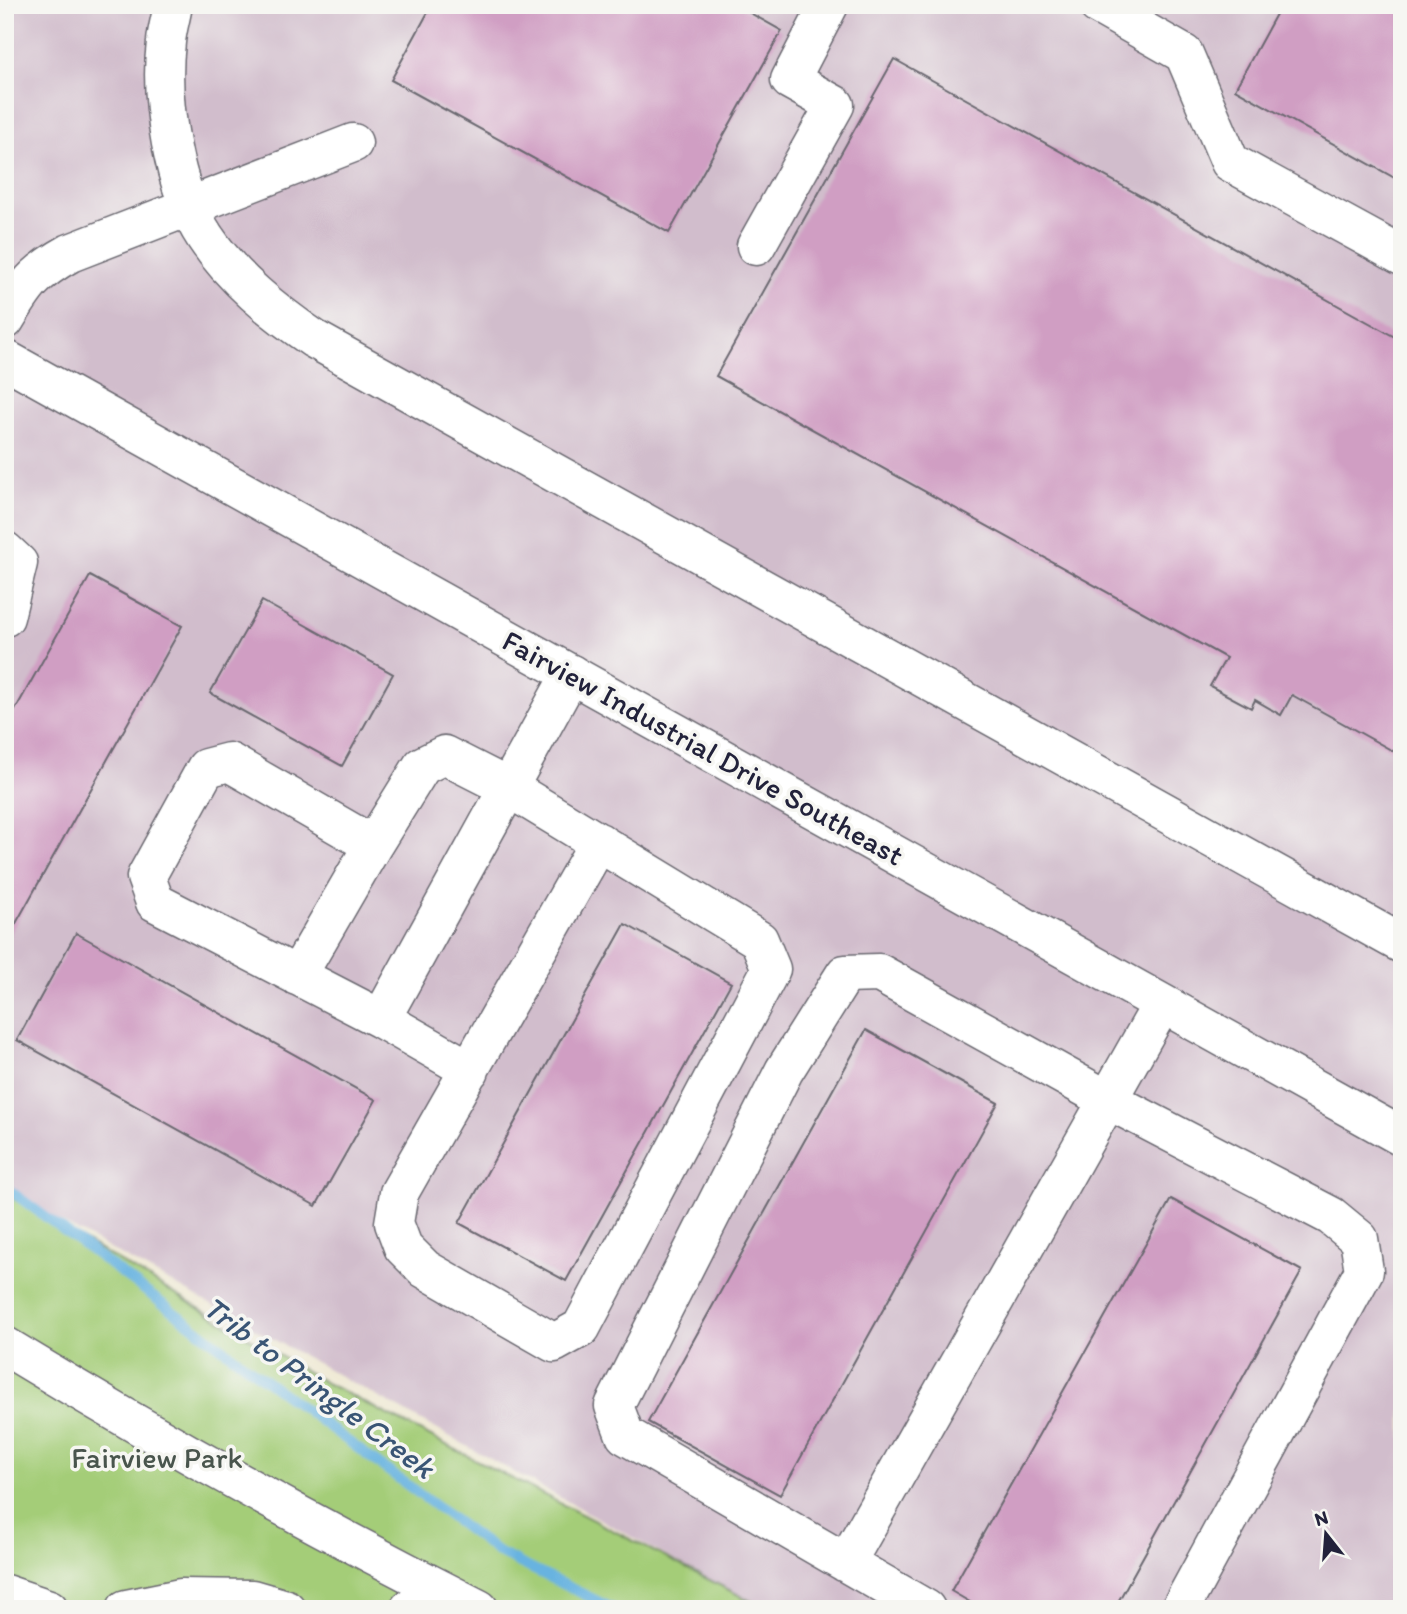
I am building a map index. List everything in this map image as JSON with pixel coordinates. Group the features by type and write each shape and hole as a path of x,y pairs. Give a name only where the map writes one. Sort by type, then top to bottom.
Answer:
{"main road":[{"path":"173,5 166,43 165,94 171,145 188,207 223,262 288,322 314,339 1402,944"},
{"path":"756,246 835,105 790,80 829,5"},
{"path":"1098,5 1184,54 1230,162 1402,256"},
{"path":"5,320 33,278 70,253 353,143"},
{"name":"Fairview Industrial Drive Southeast","path":"5,359 1402,1137"},
{"path":"5,551 19,563 5,617"},
{"path":"381,1019 571,674"},
{"path":"297,976 422,766 444,755 509,788 599,842 760,940 771,969 581,1328 554,1343 425,1269 402,1247 394,1223 399,1193 599,842"},
{"path":"373,845 229,762 206,768 146,877 155,902 381,1019 470,1070"},
{"path":"926,1609 625,1435 614,1406 783,1071 845,974 879,973 1108,1100 1331,1216 1359,1239 1364,1271 1180,1609"},
{"path":"846,1563 1162,1004"},
{"path":"5,1346 237,1480 418,1596 479,1609"},
{"path":"5,1594 49,1609"},
{"path":"126,1609 180,1598 252,1599 286,1609"}],"shaded area":[{"path":"5,5 1402,5 1402,1609 762,1609 5,1191"}],"green space":[{"name":"Fairview Park","path":"5,1194 328,1384 766,1609 5,1609"}],"building":[{"path":"432,5 736,5 782,31 669,233 391,80"},
{"path":"1281,5 1402,5 1402,182 1235,89"},
{"path":"894,59 1402,341 1402,756 1292,695 1281,715 1255,700 1251,708 1210,686 1226,658 716,376"},
{"path":"90,576 182,626 5,943 5,728"},
{"path":"262,601 393,674 342,766 210,693"},
{"path":"625,924 731,983 566,1281 459,1223"},
{"path":"76,933 376,1100 316,1206 17,1040"},
{"path":"866,1030 998,1103 780,1495 648,1422"},
{"path":"1171,1199 1302,1271 1114,1609 982,1609 951,1591"}],"waterway":[{"name":"Trib to Pringle Creek","path":"5,1187 499,1553 614,1609"}]}
